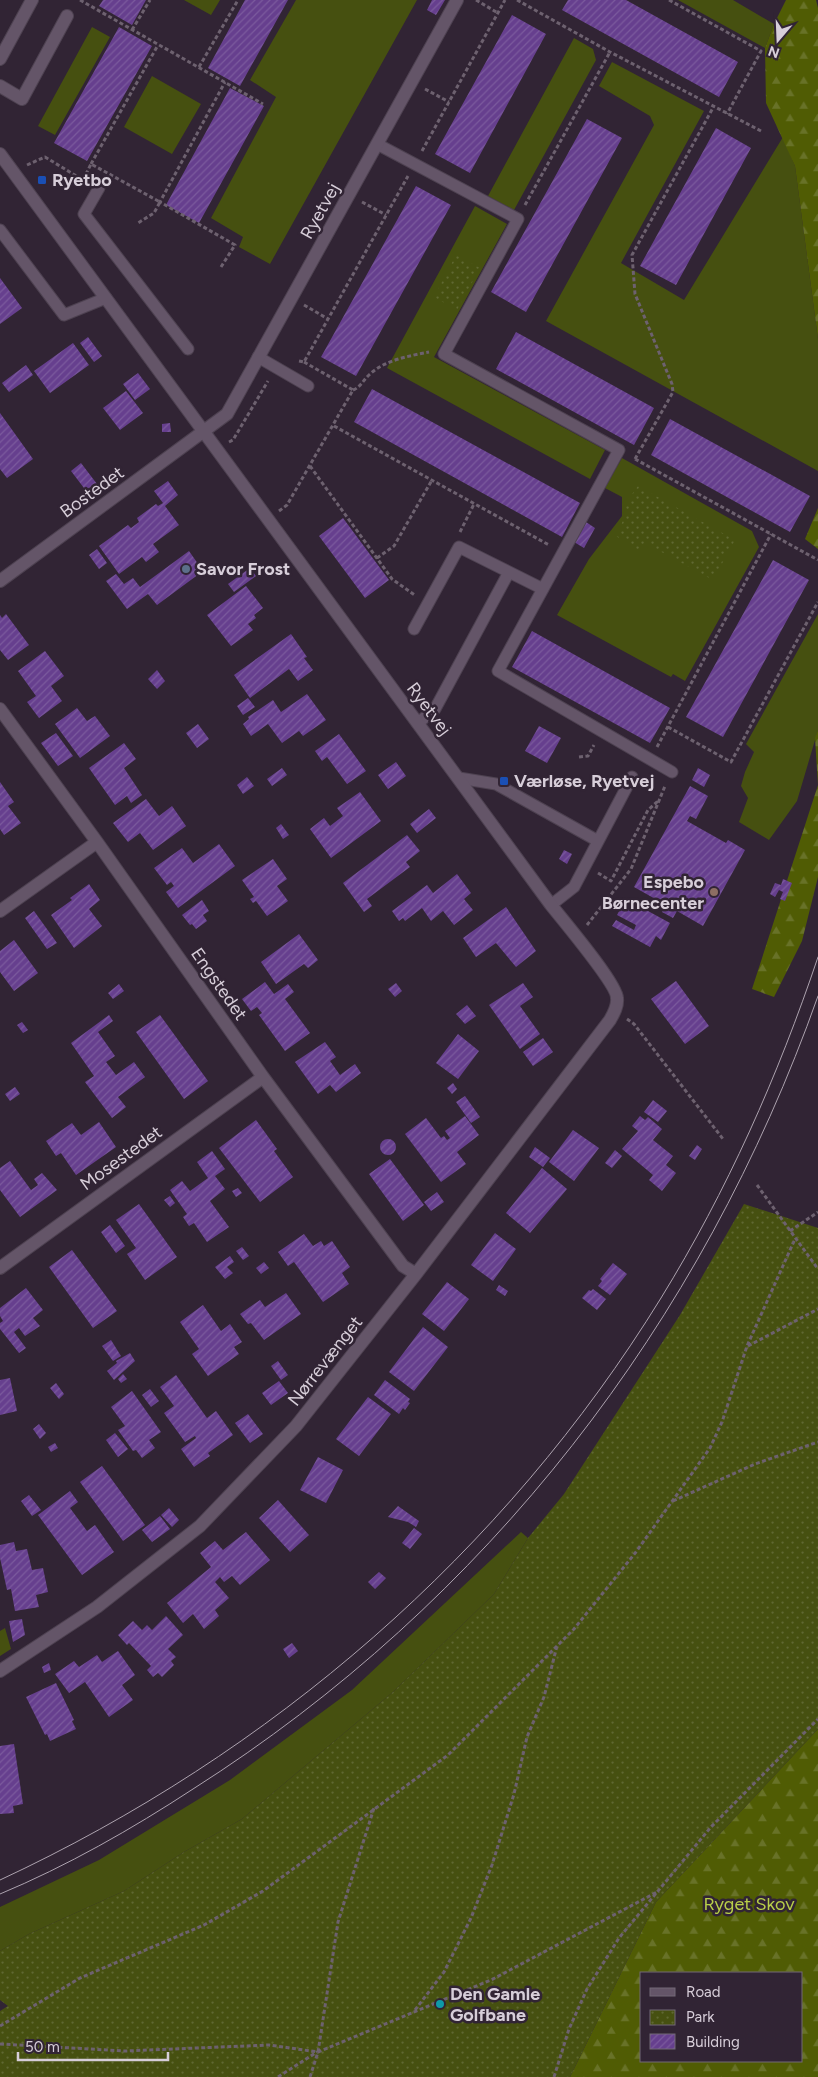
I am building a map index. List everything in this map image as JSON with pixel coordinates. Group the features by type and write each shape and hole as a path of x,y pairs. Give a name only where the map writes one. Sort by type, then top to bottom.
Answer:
{"street":[{"path":"0,59 32,0"},
{"name":"Ryetvej","path":"204,432 227,414 457,0"},
{"path":"0,86 22,100 67,16"},
{"name":"Ryetvej","path":"1,159 13,171 551,905 577,937 618,996 616,1010"},
{"name":"Bostedet","path":"0,581 204,432"},
{"name":"Engstedet","path":"0,709 97,842 263,1077 403,1266 416,1274"},
{"path":"0,912 97,842"},
{"name":"Nørrevænget","path":"0,1672 97,1607 200,1526 296,1426 416,1274 616,1010"},
{"name":"Mosestedet","path":"0,1268 263,1077"}],"lane":[{"path":"377,144 518,219 444,354 619,450 498,672 672,772"},
{"path":"99,188 84,214 188,349"},
{"path":"0,230 64,315 106,298"},
{"path":"258,357 308,386"},
{"path":"414,630 459,547 543,589"},
{"path":"418,723 435,709 510,572"},
{"path":"551,905 574,886 632,777"},
{"path":"459,778 496,784 598,841"}],"path":[{"path":"80,0 263,104"},
{"path":"132,30 150,0"},
{"path":"198,67 238,0"},
{"path":"476,0 498,13"},
{"path":"304,362 505,0"},
{"path":"517,0 610,52 761,131"},
{"path":"669,0 761,50 727,114"},
{"path":"83,180 158,45"},
{"path":"518,219 610,52"},
{"path":"412,81 449,102"},
{"path":"138,222 154,214 224,82"},
{"path":"635,459 673,392 672,384 635,294 632,255 714,106"},
{"path":"13,171 45,157 99,188"},
{"path":"91,164 235,245 221,267"},
{"path":"349,195 386,215"},
{"path":"291,298 328,319"},
{"path":"269,519 286,505 334,426 353,390 359,388 370,374 406,356 431,351 444,354"},
{"path":"218,450 233,440 276,368 297,361 304,362 353,390"},
{"path":"334,426 563,553"},
{"path":"619,450 818,560"},
{"path":"310,466 392,579 407,591"},
{"path":"377,558 394,546 432,480"},
{"path":"459,547 460,531 474,504"},
{"path":"650,759 771,534"},
{"path":"668,727 730,762 818,602"},
{"path":"579,757 588,756 602,731"},
{"path":"577,937 632,869 658,800 672,772"},
{"path":"585,866 611,881 648,810 658,800"},
{"path":"616,1010 634,1024 723,1139"},
{"path":"757,1185 818,1269"},
{"path":"790,1232 818,1212"},
{"path":"0,2026 80,1978 204,1925 263,1891 374,1808 448,1756 574,1629 636,1552 710,1448 722,1422 747,1346 795,1239"},
{"path":"747,1346 818,1309"},
{"path":"673,1501 755,1464 818,1442"},
{"path":"414,2011 444,1972 471,1918 489,1874 514,1794 527,1737 544,1697 557,1646"},
{"path":"554,2077 569,2029 588,1989 619,1938 711,1828 818,1720"},
{"path":"310,2077 318,2052 338,1922 374,1808"},
{"path":"278,2077 318,2052 493,1979 659,1891"},
{"path":"0,2044 125,2051 269,2045 318,2052"}],"green space":[{"path":"184,0 220,0 211,15"},
{"path":"296,0 417,0 270,264 239,247 243,237 211,218 276,97 250,80"},
{"path":"678,0 733,0 774,24 765,48"},
{"path":"786,0 816,0 818,8 818,339 795,166 766,103 765,48"},
{"path":"92,27 110,37 55,135 38,126"},
{"path":"574,38 593,49 596,60 514,210 488,196"},
{"path":"612,62 704,111 621,263 684,300 783,137 795,166 818,339 818,471 546,321 654,125 650,116 599,86"},
{"path":"152,76 201,104 172,154 124,127"},
{"path":"475,206 507,224 434,357 605,450 590,479 387,368"},
{"path":"456,255 480,268 457,310 434,297"},
{"path":"622,458 752,531 759,547 685,681 673,674 671,677 557,615 589,559 622,516 622,497 605,488"},
{"path":"638,486 735,540 713,580 645,543 640,552 616,536 625,516 625,504"},
{"path":"818,508 818,549 805,539"},
{"path":"818,614 818,730 797,801 769,840 739,822 748,798 741,786 754,752 746,744"},
{"path":"818,730 818,785 815,738"},
{"path":"818,785 818,877 802,941 774,997 752,989"},
{"path":"744,1204 818,1228 818,1729 656,1902 570,2077 0,2077 0,2011 8,2006 0,2000 0,1951 29,1934 124,1891 184,1852 242,1819 393,1692 494,1594 528,1538 564,1494 680,1315"},
{"path":"521,1532 528,1538 494,1594 393,1692 242,1819 184,1852 124,1891 29,1934 0,1951 0,1907 99,1860 230,1780 352,1690"},
{"path":"5,1628 11,1649 0,1656 0,1631"},
{"name":"Ryget Skov","path":"818,1729 818,2077 570,2077 656,1902"}],"building":[{"path":"103,0 146,0 132,25 99,6"},
{"path":"245,0 288,0 240,86 208,68"},
{"path":"432,0 445,0 436,15 427,10"},
{"path":"568,0 626,0 738,62 719,97 562,10"},
{"path":"512,15 546,34 470,173 435,154"},
{"path":"119,27 152,46 87,161 54,143"},
{"path":"230,88 264,106 199,223 166,205"},
{"path":"587,119 622,138 526,312 491,292"},
{"path":"716,128 751,148 676,285 640,266"},
{"path":"416,186 451,205 356,376 321,357"},
{"path":"0,278 22,308 0,324"},
{"path":"516,332 654,408 634,445 496,369"},
{"path":"88,337 102,356 94,362 80,343"},
{"path":"73,343 89,365 50,393 34,371"},
{"path":"26,365 33,375 9,392 2,383"},
{"path":"138,373 150,389 135,400 123,384"},
{"path":"372,389 580,503 562,537 354,422"},
{"path":"126,391 143,413 120,430 103,408"},
{"path":"0,413 33,459 7,478 0,469"},
{"path":"670,419 810,496 790,532 651,455"},
{"path":"170,423 171,432 162,432 162,424"},
{"path":"81,463 97,484 87,492 71,471"},
{"path":"168,481 178,495 165,506 179,525 153,544 159,552 146,562 142,557 119,574 99,546 128,525 131,528 139,522 137,518 156,504 158,506 163,503 154,491"},
{"path":"343,518 389,580 365,598 319,536"},
{"path":"586,522 595,528 584,548 574,542"},
{"path":"97,549 107,563 99,569 89,555"},
{"path":"189,551 203,571 157,605 148,594 127,609 106,581 116,574 124,584 133,578 140,587"},
{"path":"773,560 809,580 723,737 686,717"},
{"path":"250,568 256,576 234,592 228,584"},
{"path":"246,586 263,608 254,615 256,618 248,624 253,630 231,646 207,615"},
{"path":"6,614 29,645 8,660 0,650 0,615 2,618"},
{"path":"532,631 670,708 650,743 512,667"},
{"path":"291,634 307,657 304,658 313,670 298,681 289,669 250,698 234,675"},
{"path":"45,651 64,676 51,686 62,701 39,718 27,702 36,696 18,671"},
{"path":"157,670 165,681 157,689 148,679"},
{"path":"307,694 326,720 303,736 299,731 282,743 268,724 251,736 243,724 249,719 248,717 273,700 281,712"},
{"path":"248,698 255,707 243,715 237,706"},
{"path":"77,708 87,721 95,716 110,736 80,758 55,724"},
{"path":"198,724 209,739 197,748 186,733"},
{"path":"539,726 561,738 547,763 525,751"},
{"path":"56,733 73,756 58,766 41,743"},
{"path":"339,734 366,771 347,784 327,757 322,761 315,751"},
{"path":"124,743 136,759 124,768 142,795 131,803 127,796 115,805 89,768"},
{"path":"396,762 406,776 388,789 378,775"},
{"path":"282,768 287,775 272,786 267,779"},
{"path":"698,768 710,775 704,787 692,780"},
{"path":"247,777 254,786 243,794 237,785"},
{"path":"0,782 14,802 8,806 21,823 4,835 0,829"},
{"path":"690,786 708,796 696,819 690,816 687,821 726,843 728,840 745,850 703,926 677,911 673,918 662,912 666,905 634,887"},
{"path":"360,792 381,821 331,858 310,829 324,818 330,826 343,816 337,808"},
{"path":"146,799 159,816 172,806 186,826 153,850 140,833 128,842 113,823"},
{"path":"429,809 436,818 417,833 410,824"},
{"path":"281,824 289,835 283,839 276,828"},
{"path":"407,835 420,851 406,862 410,867 367,899 372,906 364,912 343,883"},
{"path":"219,844 235,866 178,908 166,892 174,886 171,882 167,885 154,868 182,848 193,863"},
{"path":"564,850 572,854 567,864 559,859"},
{"path":"273,859 287,879 277,886 288,901 267,916 256,901 253,903 250,899 254,897 242,880"},
{"path":"457,874 471,893 464,899 473,910 454,925 443,911 431,921 422,908 405,921 403,918 399,921 392,911 427,885 433,893"},
{"path":"783,879 792,883 785,901 780,899 783,892 779,890 775,897 770,894 775,883 781,885"},
{"path":"89,884 100,900 89,909 102,926 74,948 51,915 72,900 70,898"},
{"path":"626,899 670,923 661,940 656,936 650,947 612,926 616,920 634,930 636,925 617,915"},
{"path":"202,900 209,911 203,915 207,921 196,929 182,915"},
{"path":"506,907 536,951 516,967 496,943 476,957 463,938"},
{"path":"34,911 57,943 47,949 25,918"},
{"path":"299,934 318,960 308,968 304,964 276,984 261,962"},
{"path":"14,940 38,973 14,991 0,972 0,951"},
{"path":"676,981 709,1026 685,1044 651,999"},
{"path":"265,982 274,994 288,984 294,992 285,999 310,1033 285,1051 259,1015 262,1013 257,1007 251,1011 242,999"},
{"path":"396,983 402,991 395,997 388,989"},
{"path":"523,983 533,997 520,1006 540,1034 520,1049 489,1005"},
{"path":"119,984 124,991 113,999 108,993"},
{"path":"467,1005 476,1016 465,1024 456,1014"},
{"path":"109,1015 113,1021 98,1032 115,1056 106,1062 116,1075 134,1062 145,1077 118,1097 126,1107 112,1118 85,1082 94,1076 71,1043"},
{"path":"160,1015 208,1081 184,1099 136,1032"},
{"path":"22,1022 28,1030 23,1033 17,1025"},
{"path":"458,1034 479,1051 458,1079 436,1063"},
{"path":"543,1038 553,1052 533,1066 523,1052"},
{"path":"325,1042 336,1057 330,1061 340,1075 355,1064 361,1073 336,1092 330,1085 318,1094 295,1062"},
{"path":"453,1083 457,1089 452,1094 447,1088"},
{"path":"15,1087 20,1094 10,1101 5,1094"},
{"path":"465,1096 480,1117 471,1123 456,1102"},
{"path":"653,1100 667,1111 658,1122 644,1112"},
{"path":"465,1116 479,1135 457,1152 466,1164 441,1182 405,1134 426,1118 441,1138 444,1136 447,1140 450,1138 445,1131"},
{"path":"640,1116 645,1120 648,1117 662,1129 653,1140 673,1156 666,1165 676,1173 662,1191 649,1180 653,1175 622,1149 638,1131 632,1126"},
{"path":"256,1120 277,1149 274,1151 293,1177 260,1202 219,1148"},
{"path":"99,1122 116,1147 76,1175 61,1153 56,1156 46,1141 72,1123 81,1135"},
{"path":"573,1130 599,1148 574,1181 549,1162"},
{"path":"388,1139 396,1147 388,1155 380,1147"},
{"path":"697,1145 702,1149 695,1160 689,1156"},
{"path":"535,1147 550,1158 543,1167 529,1157"},
{"path":"615,1150 622,1156 612,1168 605,1163"},
{"path":"212,1151 225,1169 215,1176 225,1189 210,1201 229,1227 207,1242 194,1223 189,1226 183,1217 187,1214 170,1190 182,1181 190,1191 208,1178 197,1162"},
{"path":"390,1159 424,1205 403,1221 369,1174"},
{"path":"10,1161 31,1190 38,1185 34,1179 42,1173 57,1190 20,1217 0,1190 0,1168"},
{"path":"542,1168 567,1189 530,1233 506,1213"},
{"path":"238,1188 242,1193 236,1197 232,1191"},
{"path":"437,1192 444,1202 431,1211 424,1202"},
{"path":"170,1196 175,1203 170,1207 164,1200"},
{"path":"139,1204 177,1257 145,1280 127,1254 136,1248 116,1220"},
{"path":"110,1225 125,1246 116,1253 101,1232"},
{"path":"495,1233 516,1249 493,1281 471,1265"},
{"path":"304,1234 313,1246 321,1241 324,1246 332,1241 350,1267 342,1273 349,1284 323,1302 294,1262 288,1266 278,1252"},
{"path":"242,1247 249,1256 243,1260 236,1251"},
{"path":"72,1250 117,1311 93,1328 49,1267"},
{"path":"230,1256 234,1262 227,1267 233,1273 225,1279 215,1267"},
{"path":"264,1262 269,1268 261,1274 256,1268"},
{"path":"613,1263 627,1274 610,1295 598,1286 602,1281 600,1279"},
{"path":"447,1282 469,1299 444,1331 422,1314"},
{"path":"499,1285 508,1291 505,1296 496,1290"},
{"path":"26,1288 43,1310 33,1318 40,1326 25,1336 19,1328 14,1332 26,1348 19,1353 0,1329 0,1323 3,1321 0,1316 0,1308"},
{"path":"593,1289 606,1299 597,1310 582,1298 589,1290"},
{"path":"286,1293 301,1314 264,1340 251,1323 248,1324 240,1314 260,1300 265,1307"},
{"path":"203,1305 221,1331 230,1324 242,1342 234,1347 239,1354 208,1376 192,1354 199,1349 180,1322"},
{"path":"423,1327 448,1347 414,1391 389,1372"},
{"path":"111,1340 121,1356 113,1361 102,1346"},
{"path":"130,1353 135,1361 114,1380 107,1371 117,1363 116,1361"},
{"path":"278,1361 288,1375 281,1380 271,1366"},
{"path":"123,1374 127,1379 121,1383 118,1379"},
{"path":"176,1375 207,1418 216,1411 233,1435 208,1453 210,1456 194,1467 181,1449 196,1438 195,1436 185,1442 164,1413 174,1406 160,1387"},
{"path":"10,1378 17,1411 0,1415 0,1380"},
{"path":"385,1380 410,1399 408,1402 410,1403 405,1410 403,1408 399,1414 374,1395"},
{"path":"279,1381 288,1393 271,1405 262,1393"},
{"path":"56,1383 64,1394 59,1399 50,1388"},
{"path":"150,1389 159,1401 151,1407 142,1395"},
{"path":"132,1391 161,1432 149,1440 155,1448 142,1458 136,1450 133,1451 118,1430 125,1426 111,1407"},
{"path":"368,1397 391,1414 359,1456 336,1439"},
{"path":"248,1414 263,1434 250,1443 235,1423"},
{"path":"39,1424 46,1433 40,1439 33,1429"},
{"path":"115,1433 128,1449 118,1457 106,1440"},
{"path":"55,1443 58,1448 51,1452 48,1447"},
{"path":"318,1457 343,1470 326,1503 300,1490"},
{"path":"102,1466 145,1525 123,1541 80,1482"},
{"path":"70,1491 78,1502 70,1508 87,1531 95,1525 114,1552 82,1575 38,1515"},
{"path":"29,1495 41,1510 32,1516 21,1501"},
{"path":"278,1500 309,1535 290,1552 259,1518"},
{"path":"398,1506 419,1521 416,1527 408,1522 388,1517"},
{"path":"169,1508 179,1520 172,1527 161,1515"},
{"path":"160,1516 170,1529 152,1542 142,1530"},
{"path":"414,1528 422,1534 410,1549 402,1543"},
{"path":"246,1532 270,1560 240,1585 232,1576 224,1582 220,1577 215,1582 229,1598 215,1610 219,1616 204,1629 193,1614 183,1623 167,1603 211,1567 200,1553 215,1541 223,1550"},
{"path":"14,1542 16,1551 27,1549 32,1570 43,1568 48,1592 36,1595 39,1607 15,1611 11,1589 7,1590 0,1558 0,1545"},
{"path":"379,1572 386,1578 375,1589 368,1582"},
{"path":"166,1616 183,1635 168,1649 176,1657 171,1661 174,1665 162,1677 158,1673 153,1677 147,1670 151,1666 129,1643 127,1645 118,1635 133,1621 142,1630 147,1625 152,1630"},
{"path":"22,1619 25,1635 13,1642 9,1621"},
{"path":"292,1643 298,1651 289,1658 283,1649"},
{"path":"118,1651 135,1675 122,1685 133,1700 109,1717 85,1682 69,1693 55,1674 74,1661 79,1667 97,1655 102,1662"},
{"path":"49,1663 51,1670 44,1673 42,1667"},
{"path":"56,1683 74,1720 72,1721 76,1729 50,1741 47,1734 45,1735 26,1697"},
{"path":"14,1744 23,1804 13,1806 14,1813 0,1814 0,1746"}],"tram line":[{"path":"0,1880 100,1829 196,1772 287,1708 373,1637 454,1561 530,1479 599,1391 661,1298 685,1258 749,1132 786,1045 818,957"},
{"path":"0,1894 74,1859 147,1818 193,1789 300,1715 398,1632 489,1542 572,1445 647,1342 713,1232 770,1117 818,996"}],"place":[{"name":"Ryetbo","path":"42,180"},
{"name":"Savor Frost","path":"186,569"},
{"name":"Værløse, Ryetvej","path":"504,781"},
{"name":"Espebo Børnecenter","path":"714,892"},
{"name":"Den Gamle Golfbane","path":"440,2004"}]}
